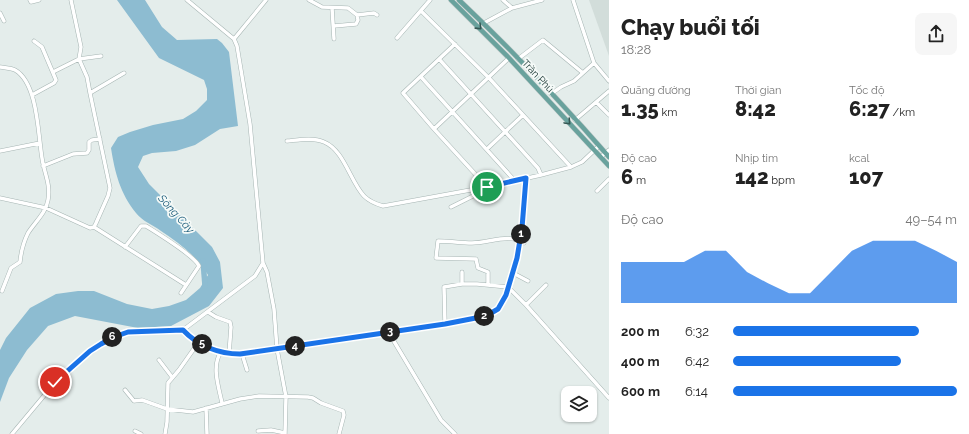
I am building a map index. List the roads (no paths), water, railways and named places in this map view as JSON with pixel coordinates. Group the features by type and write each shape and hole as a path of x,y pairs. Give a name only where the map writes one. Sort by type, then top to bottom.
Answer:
{"main road":[{"name":"Trần Phú","path":"451,0 509,58 609,166"},
{"name":"Trần Phú","path":"460,0 484,23 608,154"}],"street":[{"path":"30,0 32,2 39,0"},
{"path":"71,0 81,47 79,59 88,78 110,188 94,227"},
{"path":"187,0 234,39 250,124 263,263 267,272 274,309 277,348 286,397 285,433 271,430 258,431"},
{"path":"234,39 266,0"},
{"path":"310,0 322,7 348,8 357,15 374,13 377,15"},
{"path":"397,38 430,0"},
{"path":"504,0 512,8"},
{"path":"484,23 512,8 539,0"},
{"path":"573,0 594,63 609,81"},
{"path":"332,8 334,39"},
{"path":"421,11 489,78 571,167"},
{"path":"0,13 4,21"},
{"path":"334,26 356,24 358,20 357,15"},
{"path":"518,59 543,40 583,72"},
{"path":"32,95 56,82 56,78 42,47 34,41"},
{"path":"455,44 403,93 487,187"},
{"path":"53,72 79,59 101,56"},
{"path":"434,129 509,58"},
{"path":"439,59 538,168 541,175"},
{"path":"551,94 574,81 594,63"},
{"path":"0,67 12,69 18,72 25,81 32,95 43,166 49,187 46,208 28,233 23,245 20,262 11,268 2,291"},
{"path":"90,93 124,73"},
{"path":"421,77 515,180"},
{"path":"575,120 609,92"},
{"path":"596,102 609,115"},
{"path":"488,149 523,115"},
{"path":"43,166 73,154 87,153 89,150 88,143 90,141 100,139"},
{"path":"287,141 318,140 334,148 364,195 374,203 383,206 487,187 571,167 582,162 599,146"},
{"path":"0,151 40,143"},
{"path":"602,159 608,154"},
{"path":"183,330 198,343 229,354 242,354 445,324 486,316 498,309 502,303 513,273 522,228 526,178"},
{"path":"597,191 609,179"},
{"path":"450,206 481,192 487,187"},
{"path":"0,198 46,208 90,228 94,227 186,286"},
{"path":"125,247 141,226 146,226 198,264 199,266 181,293"},
{"path":"488,285 488,272 478,268 477,259 437,258 437,242 473,243 510,239 520,240 524,243"},
{"path":"12,434 55,382 77,362 101,344 128,332 183,330 255,276 263,263"},
{"path":"462,272 462,284"},
{"path":"513,273 528,281"},
{"path":"445,324 444,287 462,284 488,285 508,288 526,305 609,398"},
{"path":"526,305 546,285"},
{"path":"208,312 216,317 230,322 229,354"},
{"path":"389,332 442,420 455,434"},
{"path":"165,434 167,422 167,386 172,377 179,370 198,343"},
{"path":"221,352 217,362 217,376 222,403"},
{"path":"242,354 248,370"},
{"path":"159,360 172,377"},
{"path":"124,390 134,401 142,400 167,409 193,412 240,398 259,396 311,397 322,404 342,410 344,415 339,434"},
{"path":"206,408 207,434"},
{"path":"135,431 141,434"}],"water":[{"path":"117,0 145,0 162,27 177,40 217,39 229,52 238,126 220,129 195,145 176,151 152,153 143,156 138,167 149,184 212,247 220,262 223,288 209,306 171,326 138,328 75,316 48,326 27,350 9,378 0,402 0,350 6,338 30,308 56,294 78,291 94,291 127,304 152,309 169,306 186,300 200,288 208,275 199,262 187,250 138,216 122,190 114,166 111,148 118,137 130,132 153,125 183,119 196,111 207,100 207,89 204,80 159,58"}],"waterway":[{"name":"Sông Cày","path":"203,261 205,286"}]}
